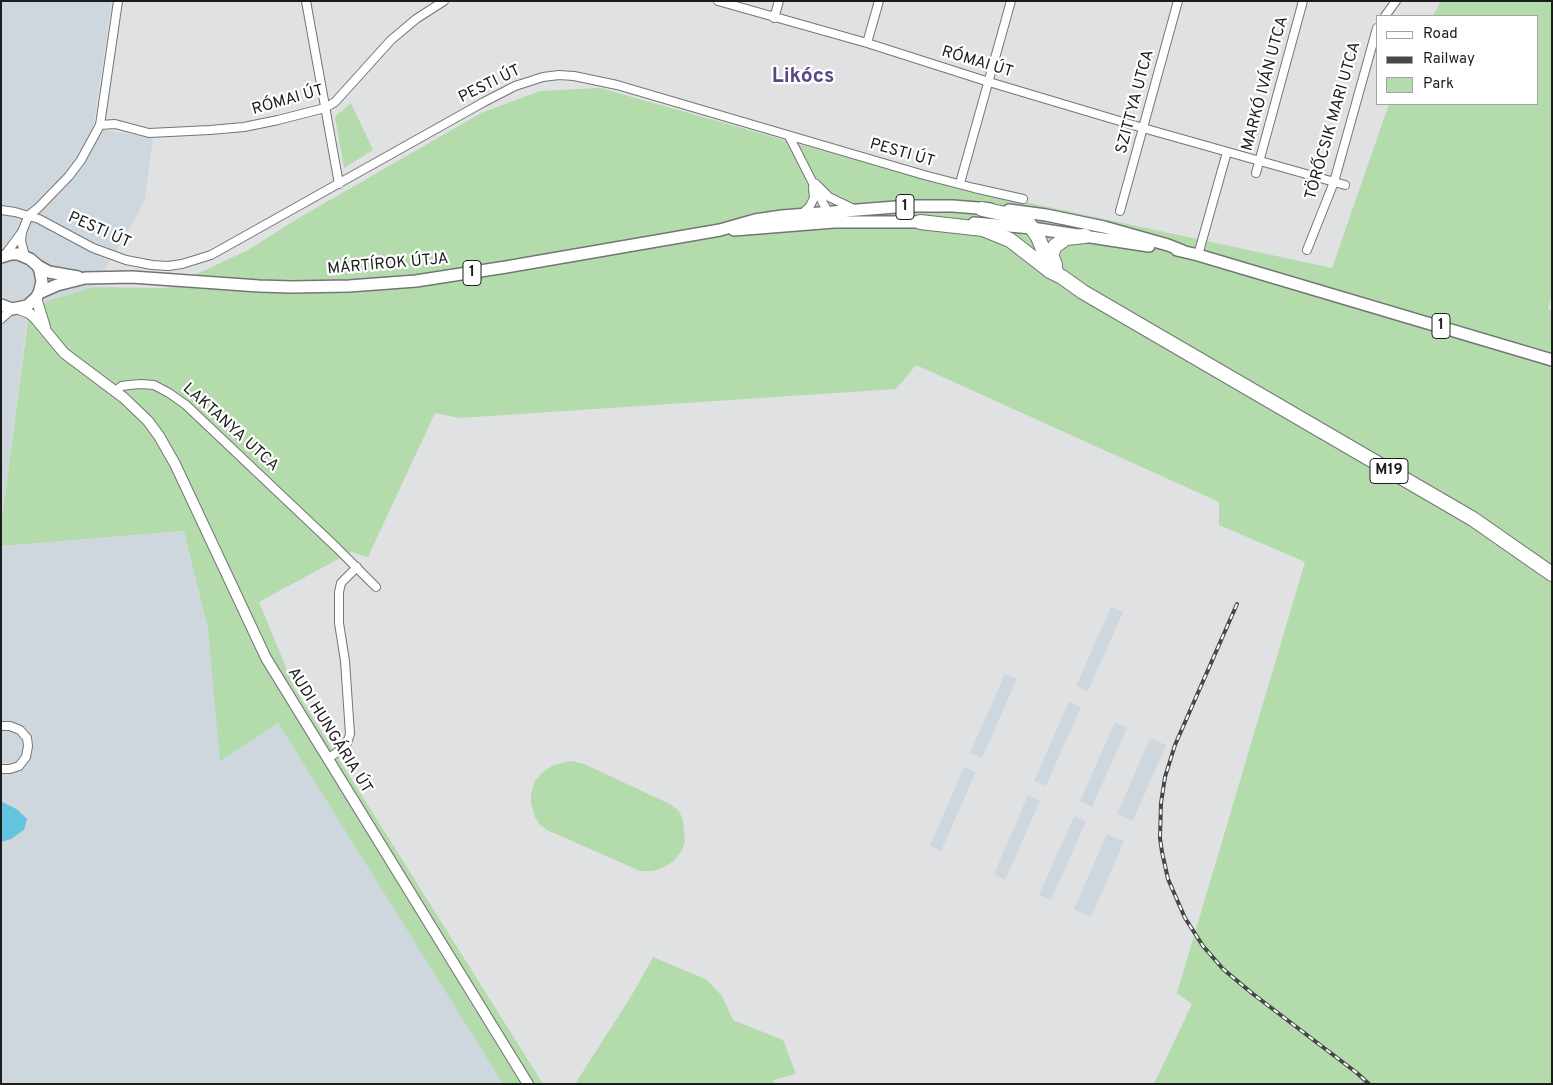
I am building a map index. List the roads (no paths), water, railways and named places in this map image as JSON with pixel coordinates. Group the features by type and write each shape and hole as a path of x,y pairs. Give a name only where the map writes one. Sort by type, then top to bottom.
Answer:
{"highway":[{"path":"982,209 1021,218 1032,228 1052,267 1062,277"},
{"path":"920,222 983,229 998,234 1010,240 1039,263 1062,277"},
{"path":"1062,277 1054,263 1051,254 1052,250 1059,242 1066,238 1085,236"},
{"name":"M19","path":"1062,277 1083,292 1473,519 1552,574"}],"main road":[{"name":"1","path":"720,230 755,220 802,214 908,206 953,206 1029,212 1075,221 1141,237 1183,251"},
{"name":"1","path":"720,230 744,230 834,222 971,222 1032,228 1183,251 1552,360"},
{"name":"MÁRTÍROK ÚTJA","path":"25,256 49,272 85,278 156,278 259,286 379,284 456,276 720,230"},
{"path":"3,256 11,254 25,256"},
{"path":"38,266 42,277 38,296"},
{"name":"MÁRTÍROK ÚTJA","path":"10,308 30,304 38,296 57,285 85,278"}],"street":[{"path":"3,256 22,232 29,215 69,176 81,160 100,125 118,1"},
{"path":"306,1 339,184"},
{"name":"RÓMAI ÚT","path":"100,125 115,124 149,133 210,130 244,127 325,108 334,102 391,40 416,19 444,1"},
{"name":"RÓMAI ÚT","path":"718,1 868,43 1142,128 1345,185"},
{"path":"774,18 779,1"},
{"path":"868,43 879,1"},
{"path":"960,183 1012,1"},
{"name":"SZITTYA UTCA","path":"1120,211 1178,1"},
{"name":"MARKÓ IVÁN UTCA","path":"1256,173 1303,1"},
{"path":"1386,15 1396,1"},
{"name":"TÖRŐCSIK MARI UTCA","path":"1307,250 1334,182 1376,32"},
{"name":"PESTI ÚT","path":"1,210 29,215 94,248 126,260 152,265 168,266 182,264 211,255 515,86 543,77 559,75 609,83 908,170 1023,199"},
{"path":"789,136 834,222"},
{"path":"1198,255 1227,152"},
{"path":"810,176 829,197 857,210"},
{"path":"802,214 810,206 814,198 814,189 810,176"},
{"path":"22,232 25,256"},
{"path":"38,296 47,332"},
{"path":"1,319 10,308 29,313 64,353 115,391"},
{"name":"LAKTANYA UTCA","path":"115,391 122,386 154,385 180,401 206,423 376,587"},
{"name":"AUDI HUNGÁRIA ÚT","path":"115,391 148,422 168,451 266,658 528,1084"},
{"path":"329,758 343,748 350,734 345,661 339,624 339,592 341,583 356,567"},
{"path":"1,726 10,726 20,730 26,738 28,746 26,757 19,766 10,769 1,768"}],"water":[{"path":"1,801 18,810 27,819 24,830 11,839 1,842"}],"railway":[{"path":"1237,604 1175,745 1165,777 1161,803 1160,838 1168,879 1185,918 1203,946 1223,969 1369,1084"}],"district":[{"name":"Likócs","path":"803,78"}]}
